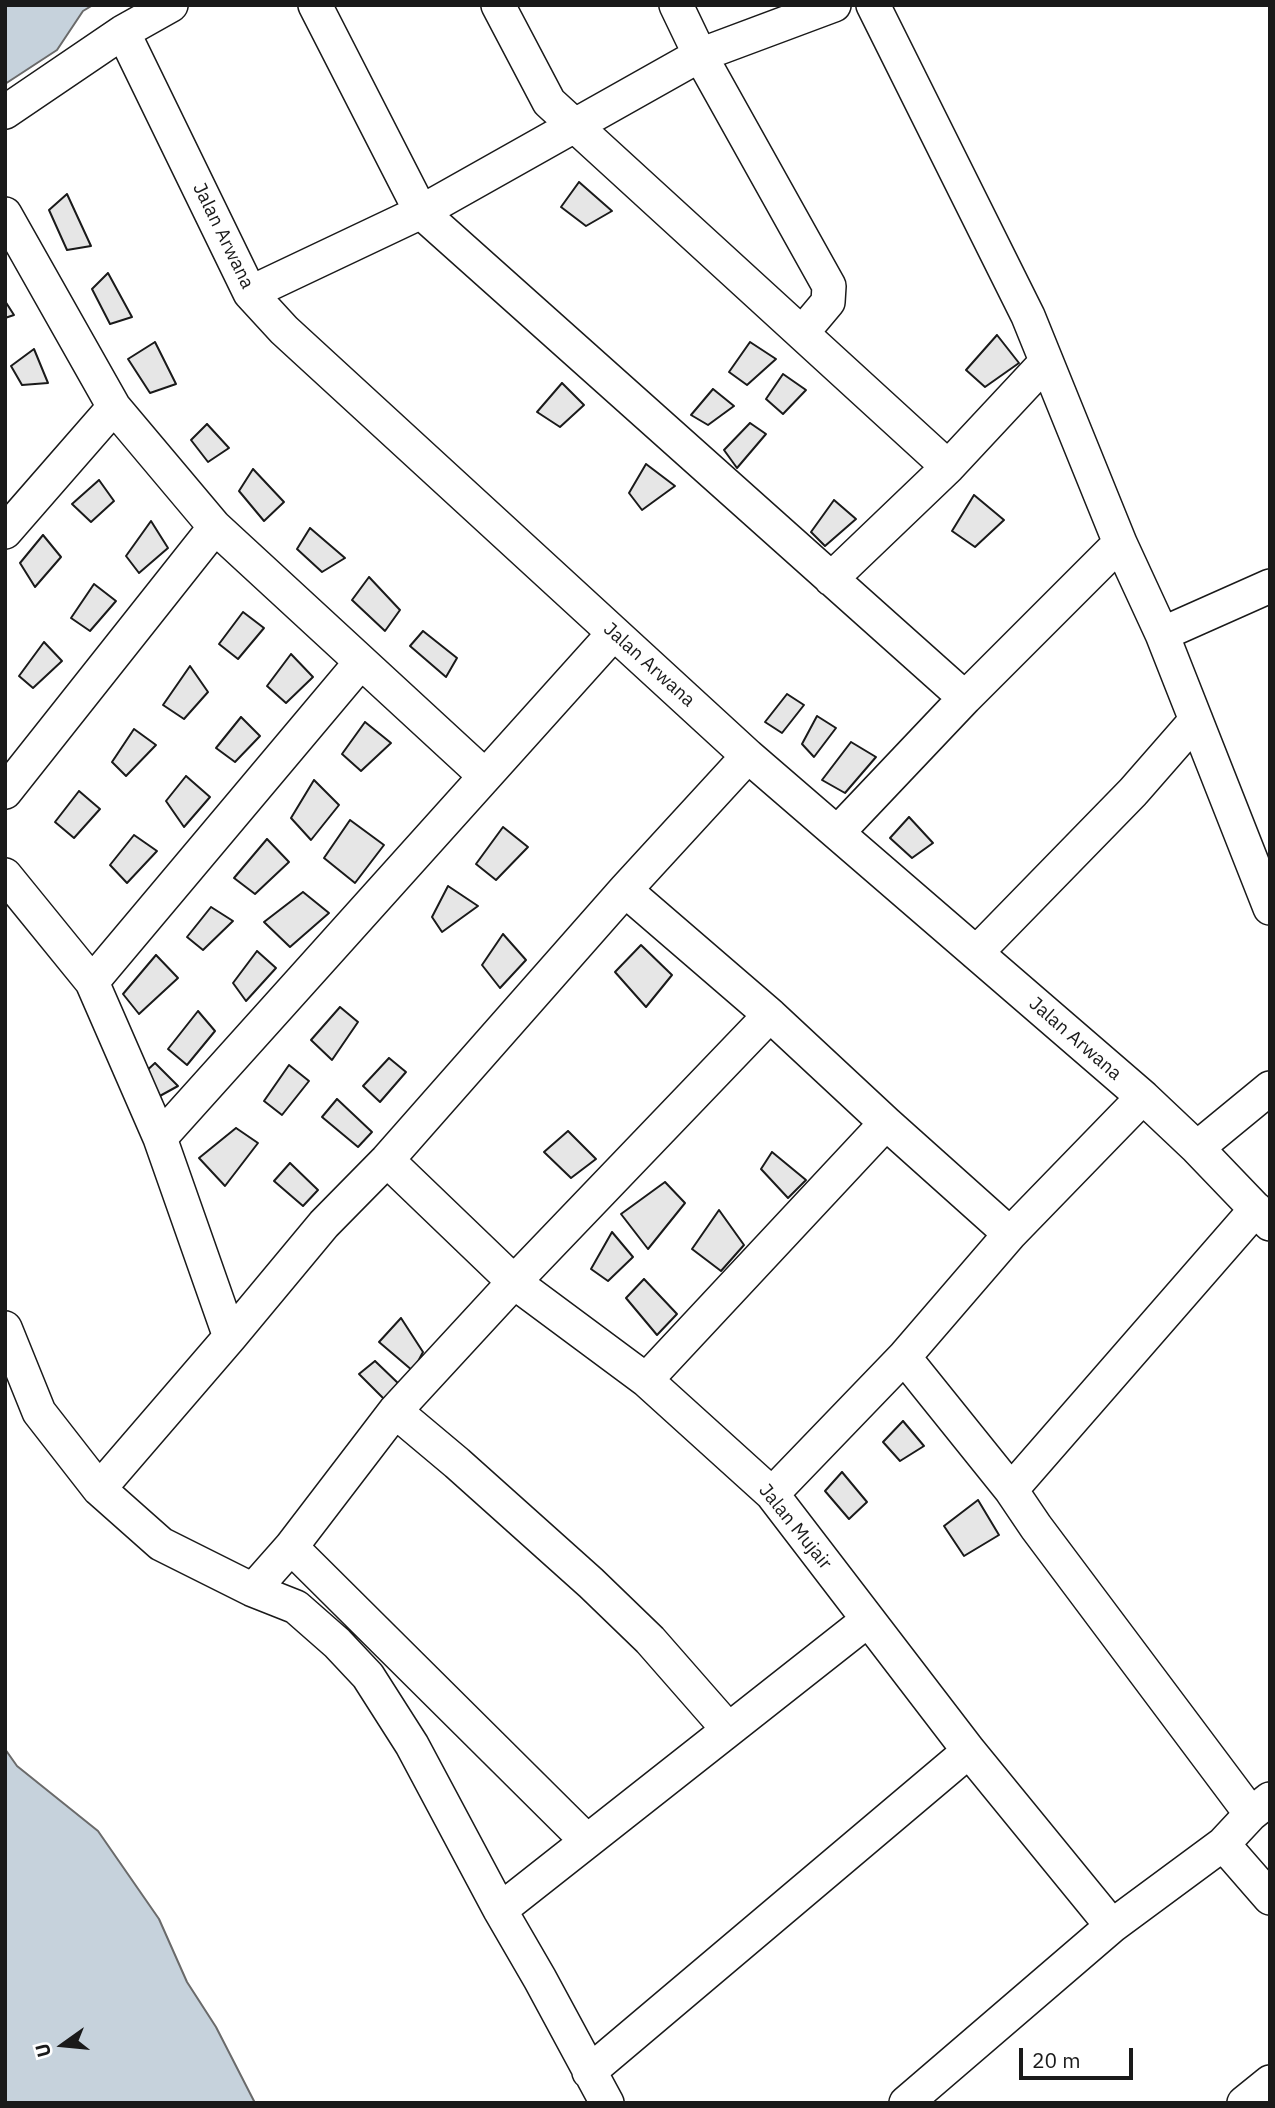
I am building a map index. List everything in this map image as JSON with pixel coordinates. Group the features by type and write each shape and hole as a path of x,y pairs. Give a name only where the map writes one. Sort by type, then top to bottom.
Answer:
{"street":[{"path":"5,112 123,32 171,5"},
{"path":"315,5 421,212 965,698"},
{"path":"498,5 549,102 948,467"},
{"path":"676,5 700,55 829,286 828,302 802,333"},
{"path":"250,293 421,212 700,55 834,5"},
{"path":"873,5 998,254 1046,362 1119,543 1162,634 1270,908"},
{"name":"Jalan Arwana","path":"123,32 250,293 284,330 748,756 1143,1097 1263,1216"},
{"path":"5,214 114,407 215,527 484,775"},
{"path":"831,579 948,467 1046,362"},
{"path":"8,522 114,407"},
{"path":"5,792 215,527"},
{"path":"838,832 965,698 1119,543"},
{"path":"1162,634 1270,586"},
{"path":"160,1138 614,633"},
{"path":"92,982 361,662"},
{"path":"976,953 1133,792 1196,720"},
{"path":"99,1489 324,1224 387,1160 625,890 748,756"},
{"path":"5,875 92,982 160,1138 230,1337"},
{"path":"625,890 770,1015 1010,1234"},
{"path":"253,1590 291,1547 395,1411 514,1282 770,1015"},
{"path":"1197,1148 1270,1088"},
{"path":"772,1494 904,1357 1010,1234 1143,1097"},
{"path":"646,1380 886,1123"},
{"name":"Jalan Mujair","path":"387,1160 514,1282 646,1380 772,1494 969,1751 1112,1926"},
{"path":"1011,1490 1263,1216"},
{"path":"5,1328 39,1412 99,1489 161,1544 253,1590 296,1608 337,1643 368,1676 412,1745 499,1910 607,2103"},
{"path":"904,1357 1011,1490 1036,1527 1261,1807 1223,1844 1112,1926 906,2103"},
{"path":"395,1411 457,1462 591,1583 650,1640 728,1729"},
{"path":"291,1547 587,1840"},
{"path":"499,1910 868,1620"},
{"path":"589,2072 969,1751"},
{"path":"1223,1844 1270,1898"},
{"path":"1244,2103 1270,2082"}],"shaded area":[{"path":"5,5 93,5 83,11 57,50 5,84"},
{"path":"5,1749 17,1766 98,1831 159,1919 187,1982 216,2027 255,2103 5,2103"}],"building":[{"path":"579,182 612,211 586,226 561,207"},
{"path":"67,194 91,246 67,250 49,210"},
{"path":"108,273 132,317 110,324 92,289"},
{"path":"5,301 14,315 5,318"},
{"path":"997,335 1019,363 985,387 966,370"},
{"path":"155,342 176,384 150,393 128,359"},
{"path":"750,342 776,359 747,385 729,372"},
{"path":"34,349 48,383 22,385 11,366"},
{"path":"783,374 806,390 783,414 766,399"},
{"path":"562,383 584,405 560,427 537,412"},
{"path":"713,389 734,406 708,425 691,415"},
{"path":"750,423 766,434 737,468 724,450"},
{"path":"207,424 229,448 208,462 191,440"},
{"path":"646,464 675,486 642,510 629,493"},
{"path":"253,469 284,502 264,521 239,491"},
{"path":"99,480 114,501 91,522 72,504"},
{"path":"974,495 1004,520 975,547 952,531"},
{"path":"834,500 856,519 825,546 811,532"},
{"path":"151,521 168,548 139,573 126,556"},
{"path":"310,528 345,558 322,572 297,549"},
{"path":"43,535 61,557 35,587 20,563"},
{"path":"369,577 400,610 385,631 352,600"},
{"path":"94,584 116,601 90,631 71,618"},
{"path":"243,612 264,628 238,659 219,644"},
{"path":"423,631 457,658 446,677 410,646"},
{"path":"44,642 62,661 33,688 19,676"},
{"path":"291,654 313,677 286,703 267,686"},
{"path":"190,666 208,692 184,719 163,705"},
{"path":"787,694 804,705 782,733 765,722"},
{"path":"817,716 836,728 814,757 802,744"},
{"path":"241,717 260,736 235,762 216,748"},
{"path":"365,722 391,743 361,771 342,754"},
{"path":"134,729 156,745 126,776 112,762"},
{"path":"851,742 876,757 845,793 822,780"},
{"path":"186,776 210,797 184,827 166,801"},
{"path":"314,780 339,805 311,840 291,818"},
{"path":"79,791 100,809 74,838 55,822"},
{"path":"909,817 933,843 912,858 890,838"},
{"path":"350,820 384,845 355,883 324,858"},
{"path":"503,827 528,847 496,880 476,864"},
{"path":"134,835 157,851 127,883 110,865"},
{"path":"267,839 289,862 255,894 234,878"},
{"path":"448,886 478,906 442,932 432,917"},
{"path":"303,892 329,913 290,947 264,922"},
{"path":"211,907 233,921 203,950 187,937"},
{"path":"503,934 526,960 500,988 482,965"},
{"path":"641,945 672,975 646,1007 615,972"},
{"path":"257,951 276,968 246,1001 233,983"},
{"path":"156,955 178,978 139,1014 123,994"},
{"path":"340,1007 358,1022 332,1060 311,1040"},
{"path":"198,1011 215,1031 187,1065 168,1049"},
{"path":"389,1058 406,1072 380,1102 363,1086"},
{"path":"155,1063 178,1086 158,1097 142,1075"},
{"path":"289,1065 309,1081 282,1115 264,1101"},
{"path":"337,1099 372,1132 358,1147 322,1117"},
{"path":"236,1128 258,1143 225,1186 199,1158"},
{"path":"568,1131 596,1159 571,1178 544,1152"},
{"path":"772,1152 806,1180 788,1198 761,1169"},
{"path":"290,1163 318,1190 303,1206 274,1181"},
{"path":"665,1182 685,1203 648,1249 621,1214"},
{"path":"719,1210 744,1245 721,1271 692,1249"},
{"path":"612,1232 633,1257 608,1281 591,1269"},
{"path":"644,1279 677,1314 657,1335 626,1298"},
{"path":"401,1318 423,1352 413,1371 379,1342"},
{"path":"375,1361 400,1385 386,1401 359,1374"},
{"path":"903,1421 924,1446 900,1461 883,1442"},
{"path":"842,1472 867,1502 849,1519 825,1491"},
{"path":"978,1500 999,1535 964,1556 944,1526"}]}
